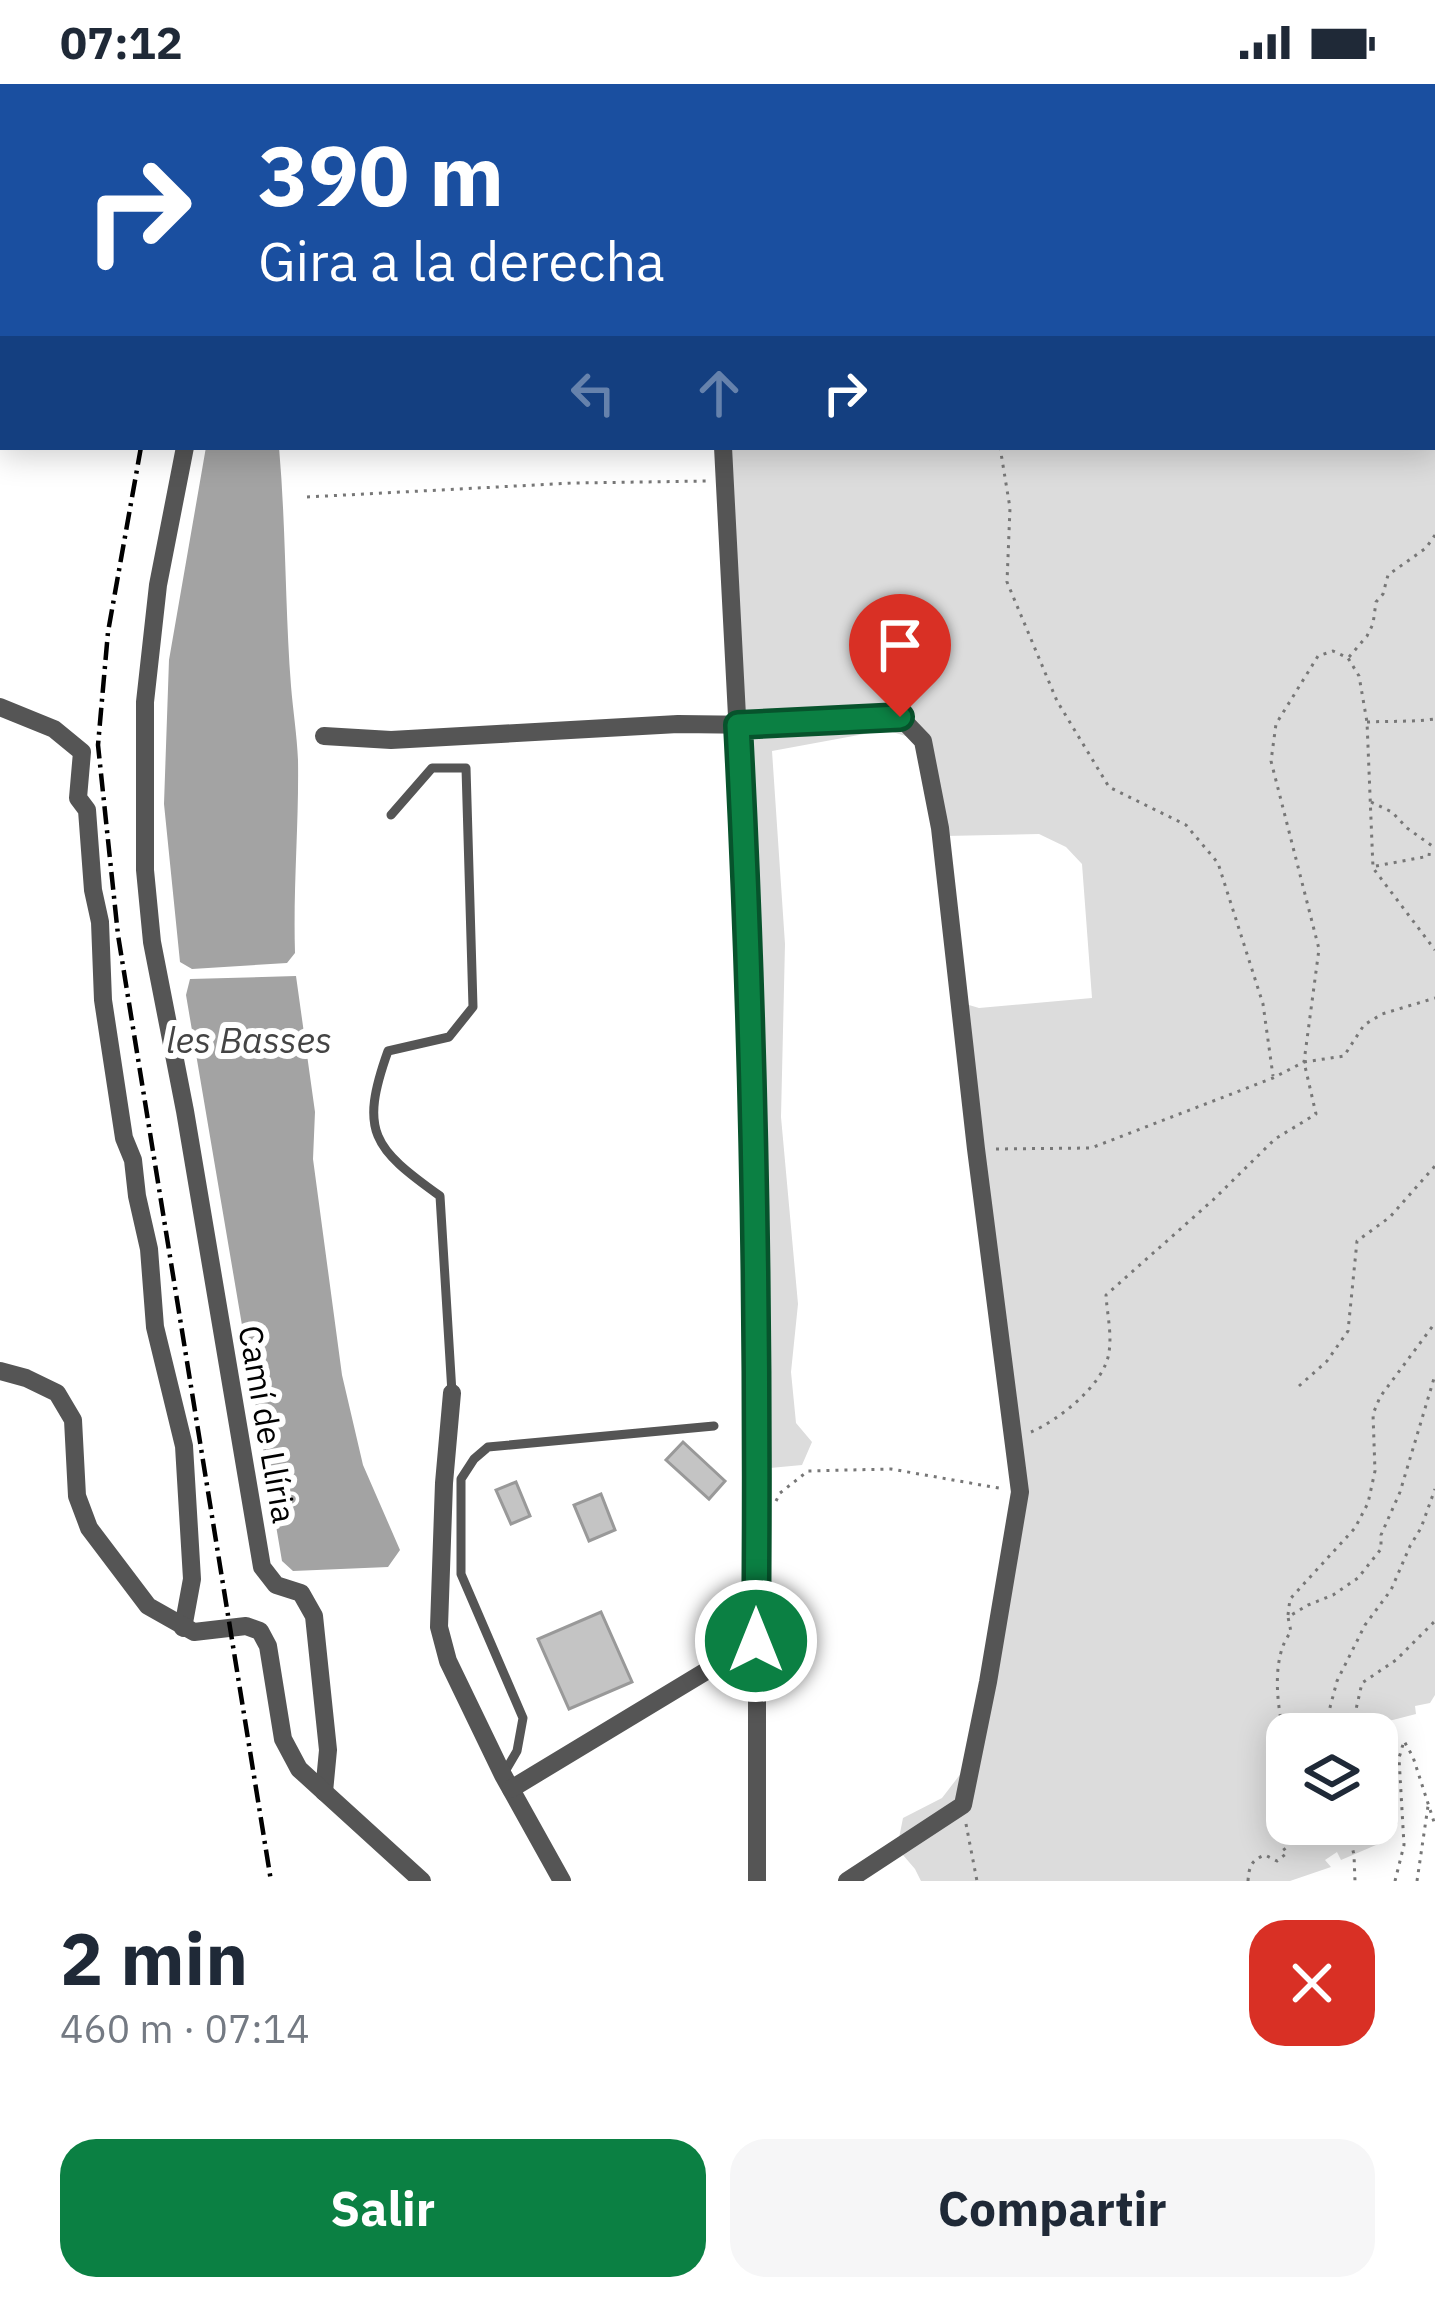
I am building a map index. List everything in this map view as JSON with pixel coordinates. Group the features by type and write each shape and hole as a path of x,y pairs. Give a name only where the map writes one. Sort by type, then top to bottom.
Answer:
{"street":[{"name":"Camí de Llíria","path":"183,450 158,585 145,702 145,870 152,942 262,1567 276,1585 301,1593 314,1616 328,1750 325,1792"},
{"path":"723,450 749,947 758,1315 757,1881"},
{"path":"0,707 54,729 82,752 78,798 87,810 103,1000 124,1138 133,1160 149,1249 155,1327 184,1446 192,1579 183,1628"},
{"path":"324,736 391,740 900,717 923,741 940,828 1020,1492 963,1804 847,1881"},
{"path":"0,1371 57,1393 73,1420 77,1496 89,1528 148,1606 194,1632 246,1626 260,1631 268,1646 283,1739 299,1769 422,1881"},
{"path":"452,1394 439,1627 448,1660 507,1782 562,1881"},
{"path":"507,1782 756,1641"}],"lane":[{"path":"391,815 432,768 466,768 473,1007 449,1037 388,1052 373,1093 373,1120 385,1153 440,1196 452,1394"},
{"path":"507,1782 523,1718 461,1574 461,1479 488,1447 714,1426"}],"path":[{"path":"1000,450 1010,508 1007,582 1057,701 1108,787 1186,825 1217,863 1263,1004 1274,1078"},
{"path":"307,497 724,480"},
{"path":"1348,658 1373,624 1388,574 1426,548 1435,535"},
{"path":"1012,1436 1034,1432 1063,1416 1094,1382 1109,1356 1106,1295 1275,1139 1316,1114 1304,1062 1319,950 1271,761 1276,724 1318,656 1333,651 1348,658 1359,676 1367,722 1373,868 1435,950"},
{"path":"1367,722 1435,719"},
{"path":"1371,802 1392,812 1432,847 1429,856 1373,868"},
{"path":"976,1149 1090,1148 1274,1078 1304,1062 1344,1056 1364,1025 1382,1014 1435,998"},
{"path":"1299,1386 1327,1361 1348,1331 1357,1241 1390,1217 1435,1166"},
{"path":"1278,1713 1282,1643 1291,1632 1290,1599 1355,1528 1368,1503 1375,1472 1373,1414 1380,1397 1435,1323"},
{"path":"1288,1617 1358,1578 1381,1549 1381,1535 1400,1492 1435,1375"},
{"path":"757,1534 780,1493 808,1471 891,1469 1020,1492"},
{"path":"1328,1713 1337,1681 1365,1625 1390,1590 1435,1489"},
{"path":"1355,1713 1362,1683 1396,1660 1435,1621"},
{"path":"1395,1881 1404,1845 1399,1758 1404,1741 1435,1825"},
{"path":"963,1804 977,1881"},
{"path":"1417,1881 1428,1805"},
{"path":"1248,1881 1256,1859 1265,1855 1277,1861 1287,1853 1282,1845"},
{"path":"1352,1845 1355,1881"}],"shaded area":[{"path":"723,450 1435,450 1435,1695 1430,1703 1415,1706 1416,1714 1398,1719 1398,1713 1266,1713 1266,1845 1376,1845 1341,1860 1337,1852 1325,1860 1331,1867 1290,1881 921,1881 897,1848 903,1818 942,1798 972,1759 1020,1492 959,1002 979,1008 1092,998 1082,864 1066,847 1039,834 945,836 922,741 886,730 772,751 785,944 781,1117 798,1304 791,1372 796,1423 812,1442 802,1465 770,1468 771,1389"}],"water":[{"name":"les Basses","path":"205,450 279,450 298,760 295,953 287,963 192,969 180,962 164,804 169,660"},
{"name":"les Basses","path":"296,976 315,1112 313,1159 342,1375 363,1465 400,1550 388,1567 293,1571 282,1561 186,995 190,979"}],"building":[{"path":"683,1442 725,1481 709,1499 666,1460"},
{"path":"516,1482 530,1516 511,1524 496,1490"},
{"path":"601,1494 615,1530 589,1541 574,1505"},
{"path":"601,1612 632,1682 569,1709 538,1639"}],"railway":[{"path":"140,450 108,632 98,745 118,935 271,1881"}],"route":[{"path":"756,1641 758,1315 738,725 900,717"}]}
